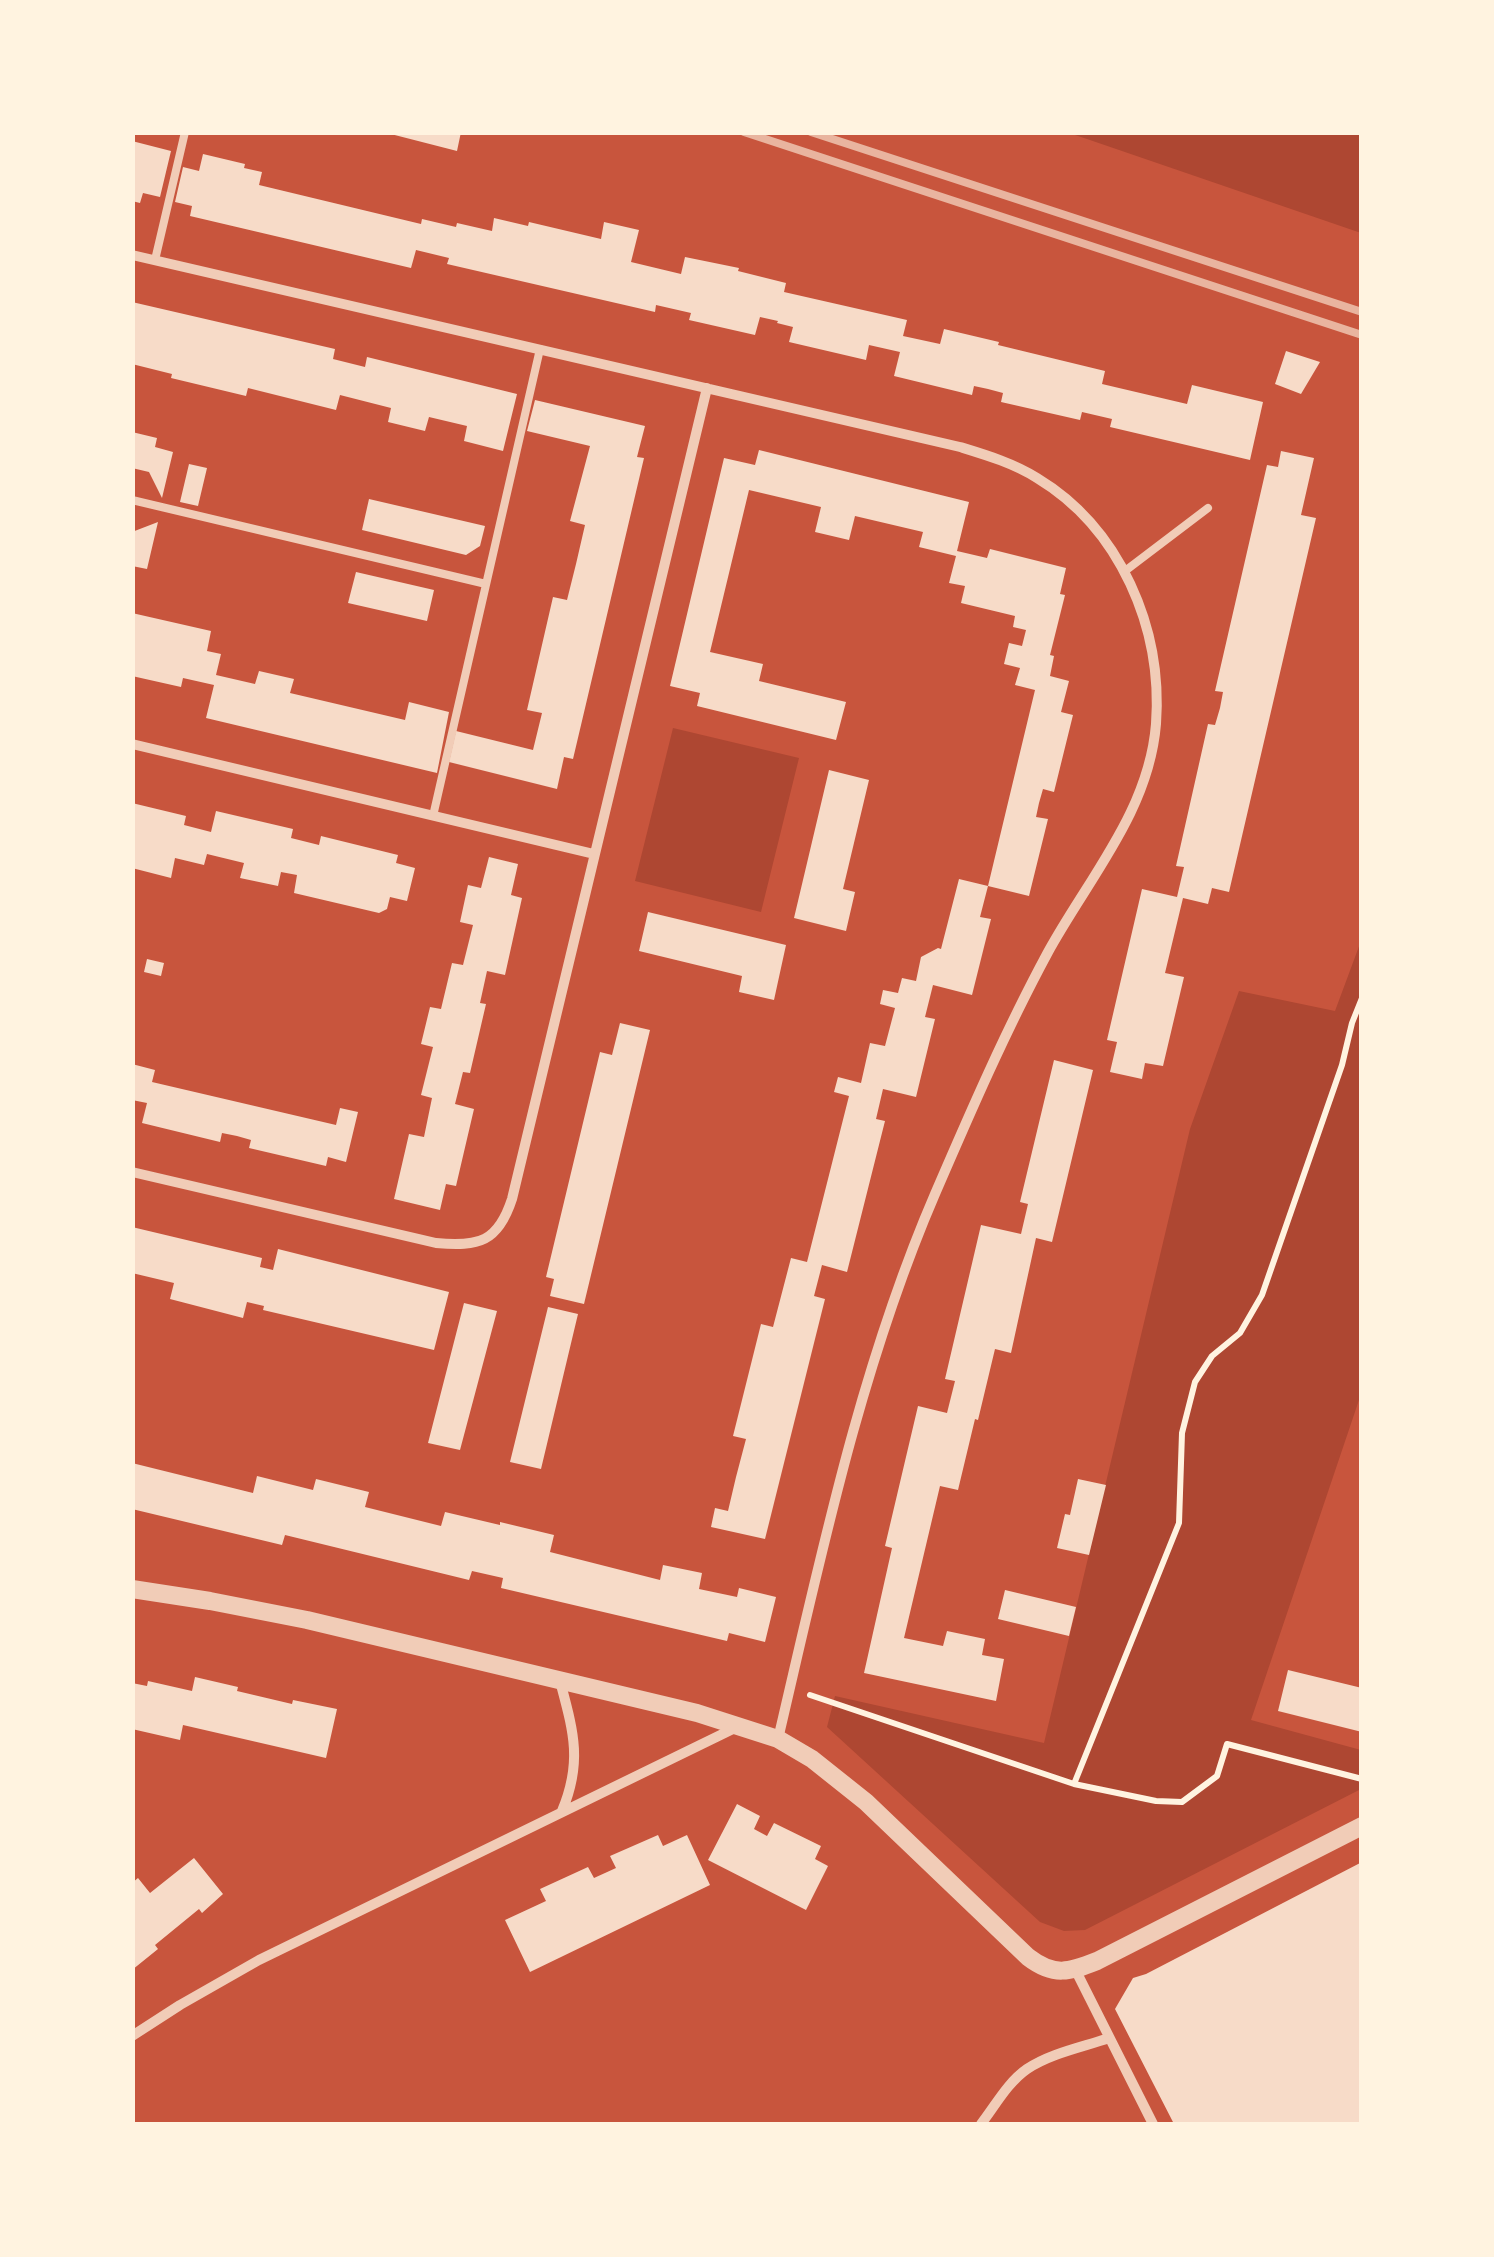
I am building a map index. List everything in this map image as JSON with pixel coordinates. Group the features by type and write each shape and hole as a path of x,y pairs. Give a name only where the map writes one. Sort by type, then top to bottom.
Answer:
{"street":[{"path":"132,255 960,447 1013,465 1079,509 1112,548 1143,614 1154,669 1156,723 1144,784 1123,828 1027,992 917,1237 862,1399 778,1739"},
{"path":"132,1172 436,1244 455,1245 486,1238 498,1229 512,1199 707,388"},
{"path":"132,744 594,854"},
{"path":"132,1589 307,1620 740,1726 778,1739 812,1759 866,1802 1028,1956 1054,1970 1076,1969 1098,1961 1362,1826"},
{"path":"560,1681 576,1751 574,1774 561,1812"},
{"path":"132,2036 258,1960 740,1726"},
{"path":"1076,1969 1152,2124"},
{"path":"982,2124 1026,2070 1110,2038"}],"lane":[{"path":"155,260 186,132"},
{"path":"433,816 540,350"},
{"path":"132,500 486,584"},
{"path":"1124,571 1208,508"}],"path":[{"path":"1074,1784 1179,1523 1182,1433 1195,1382 1212,1356 1240,1333 1262,1295 1362,998"},
{"path":"790,1688 1074,1784 1156,1801 1182,1802 1217,1776 1227,1744 1362,1778"}],"shaded area":[{"path":"1069,133 1361,133 1361,233 1087,139"},
{"path":"673,728 799,758 761,912 635,881"},
{"path":"1361,941 1361,1394 1251,1720 1361,1750 1361,1789 1085,1930 1064,1931 1040,1922 827,1727 835,1696 1044,1743 1190,1129 1239,991 1335,1011"}],"building":[{"path":"383,132 461,132 457,151"},
{"path":"132,141 171,151 160,197 143,193 140,203 132,201"},
{"path":"203,154 262,172 259,185 421,224 422,219 492,231 494,218 601,239 604,222 639,230 631,262 681,274 685,257 739,268 738,271 786,283 784,292 907,320 903,336 940,344 944,329 999,342 998,345 1105,371 1102,384 1187,404 1192,385 1263,402 1250,460 1110,427 1112,419 1082,412 1080,420 1001,402 1003,393 988,389 974,386 972,395 894,376 900,352 869,345 866,360 789,342 793,327 778,321 760,317 755,335 689,320 691,313 656,305 655,312 447,264 449,258 416,250 411,268 190,216 192,206 175,202 183,167 199,171"},
{"path":"132,302 335,349 333,359 365,367 367,357 517,394 503,451 464,441 467,426 429,417 425,431 388,422 391,408 340,395 336,410 248,388 246,396 132,364"},
{"path":"1286,351 1320,362 1301,394 1275,384"},
{"path":"535,400 645,426 637,457 644,458 573,759 564,757 557,789 449,762 456,731 533,750 542,713 527,710 553,597 567,600 576,564 585,525 570,521 590,446 527,431"},
{"path":"132,432 157,438 155,447 173,452 162,498 149,472 132,468"},
{"path":"759,450 969,502 957,551 987,558 990,549 1066,568 1060,594 1065,595 1050,655 1054,656 1050,676 1069,681 1061,712 1073,715 1054,792 1043,789 1039,803 1036,817 1048,819 1029,896 988,886 1035,690 1015,685 1020,668 1004,664 1009,643 1022,646 1026,630 1013,627 1015,616 961,603 965,586 949,583 956,556 919,547 923,532 855,516 849,540 815,532 821,507 749,490 710,652 763,664 759,681 846,702 836,740 697,706 700,693 670,686 724,458 755,465"},
{"path":"1281,451 1314,458 1301,515 1316,518 1229,892 1212,888 1208,904 1183,898 1165,973 1184,977 1163,1066 1145,1063 1142,1079 1110,1072 1117,1042 1107,1040 1142,889 1177,897 1184,867 1176,866 1208,724 1215,725 1220,708 1223,692 1215,691 1267,465 1278,467"},
{"path":"189,464 207,468 198,506 180,502"},
{"path":"369,499 485,526 480,546 466,555 362,530"},
{"path":"158,522 147,569 132,566 132,532"},
{"path":"356,572 434,590 427,621 348,603"},
{"path":"132,613 211,631 207,651 221,654 216,675 255,684 259,671 294,679 290,693 405,720 409,702 449,712 437,773 206,718 214,685 183,678 181,687 132,676"},
{"path":"829,770 869,780 843,889 855,892 846,931 794,918"},
{"path":"132,803 186,816 184,825 211,832 216,811 293,829 291,838 319,845 321,836 398,855 396,863 415,868 407,901 390,897 387,909 379,913 294,893 297,875 281,872 278,886 240,878 244,863 207,854 204,865 175,858 171,878 132,868"},
{"path":"489,857 518,864 511,895 522,898 505,975 487,971 480,1003 486,1004 470,1073 463,1072 455,1104 474,1109 456,1186 446,1184 440,1210 394,1199 409,1134 424,1137 432,1098 421,1095 433,1047 421,1044 430,1007 441,1009 452,963 463,965 473,925 460,922 468,885 481,888"},
{"path":"959,879 988,886 980,917 991,919 972,995 933,985 925,1017 935,1019 916,1097 883,1089 876,1119 885,1121 847,1272 822,1265 814,1296 825,1299 765,1539 711,1527 715,1508 728,1511 746,1439 733,1436 761,1324 773,1327 791,1258 807,1262 849,1096 834,1092 838,1077 861,1083 870,1043 885,1046 895,1008 880,1004 883,990 898,993 902,978 916,981 921,957 941,949"},
{"path":"648,912 786,945 774,1000 739,992 742,976 639,951"},
{"path":"147,959 164,963 161,976 144,972"},
{"path":"620,1023 650,1030 584,1304 550,1296 554,1279 546,1277 600,1052 612,1055"},
{"path":"1054,1060 1093,1070 1052,1242 1036,1238 1011,1353 995,1349 958,1490 940,1486 904,1638 943,1646 947,1631 985,1639 982,1655 1004,1659 996,1701 864,1673 892,1548 885,1546 918,1406 947,1413 955,1381 945,1379 981,1225 1021,1234 1028,1204 1020,1202"},
{"path":"132,1064 155,1070 152,1082 336,1125 340,1108 358,1112 346,1162 328,1157 326,1166 249,1148 251,1140 237,1136 222,1133 220,1142 142,1123 147,1103 132,1100"},
{"path":"132,1227 262,1258 260,1267 273,1270 278,1249 449,1292 434,1350 263,1310 264,1306 247,1302 243,1318 170,1299 174,1283 132,1273"},
{"path":"464,1303 497,1311 460,1450 428,1443"},
{"path":"548,1307 578,1314 541,1469 510,1462"},
{"path":"132,1463 253,1493 257,1476 313,1490 316,1479 369,1492 365,1507 441,1526 445,1512 554,1535 550,1552 660,1580 663,1565 702,1573 699,1589 737,1597 739,1588 776,1597 765,1642 729,1633 727,1641 501,1588 503,1578 472,1571 469,1580 285,1535 282,1545 132,1509"},
{"path":"1078,1479 1106,1485 1089,1555 1057,1548"},
{"path":"1005,1590 1076,1607 1069,1636 998,1619"},
{"path":"1288,1670 1362,1688 1362,1732 1278,1711"},
{"path":"195,1677 292,1704 293,1700 337,1709 326,1758 183,1725 180,1740 132,1729 132,1683 147,1686 148,1681 192,1691"},
{"path":"737,1804 760,1816 754,1829 767,1836 774,1823 821,1846 815,1859 828,1866 806,1910 708,1860"},
{"path":"658,1835 663,1846 687,1835 710,1885 530,1972 505,1920 546,1901 540,1889 588,1867 594,1878 616,1868 610,1856"},
{"path":"194,1858 223,1894 155,1945 158,1949 132,1970 132,1883 138,1878 150,1893"},
{"path":"1362,1862 1362,2124 1174,2124 1115,2009 1133,1978"}],"railway":[{"path":"744,132 1362,335"},
{"path":"811,132 1362,312"}]}
